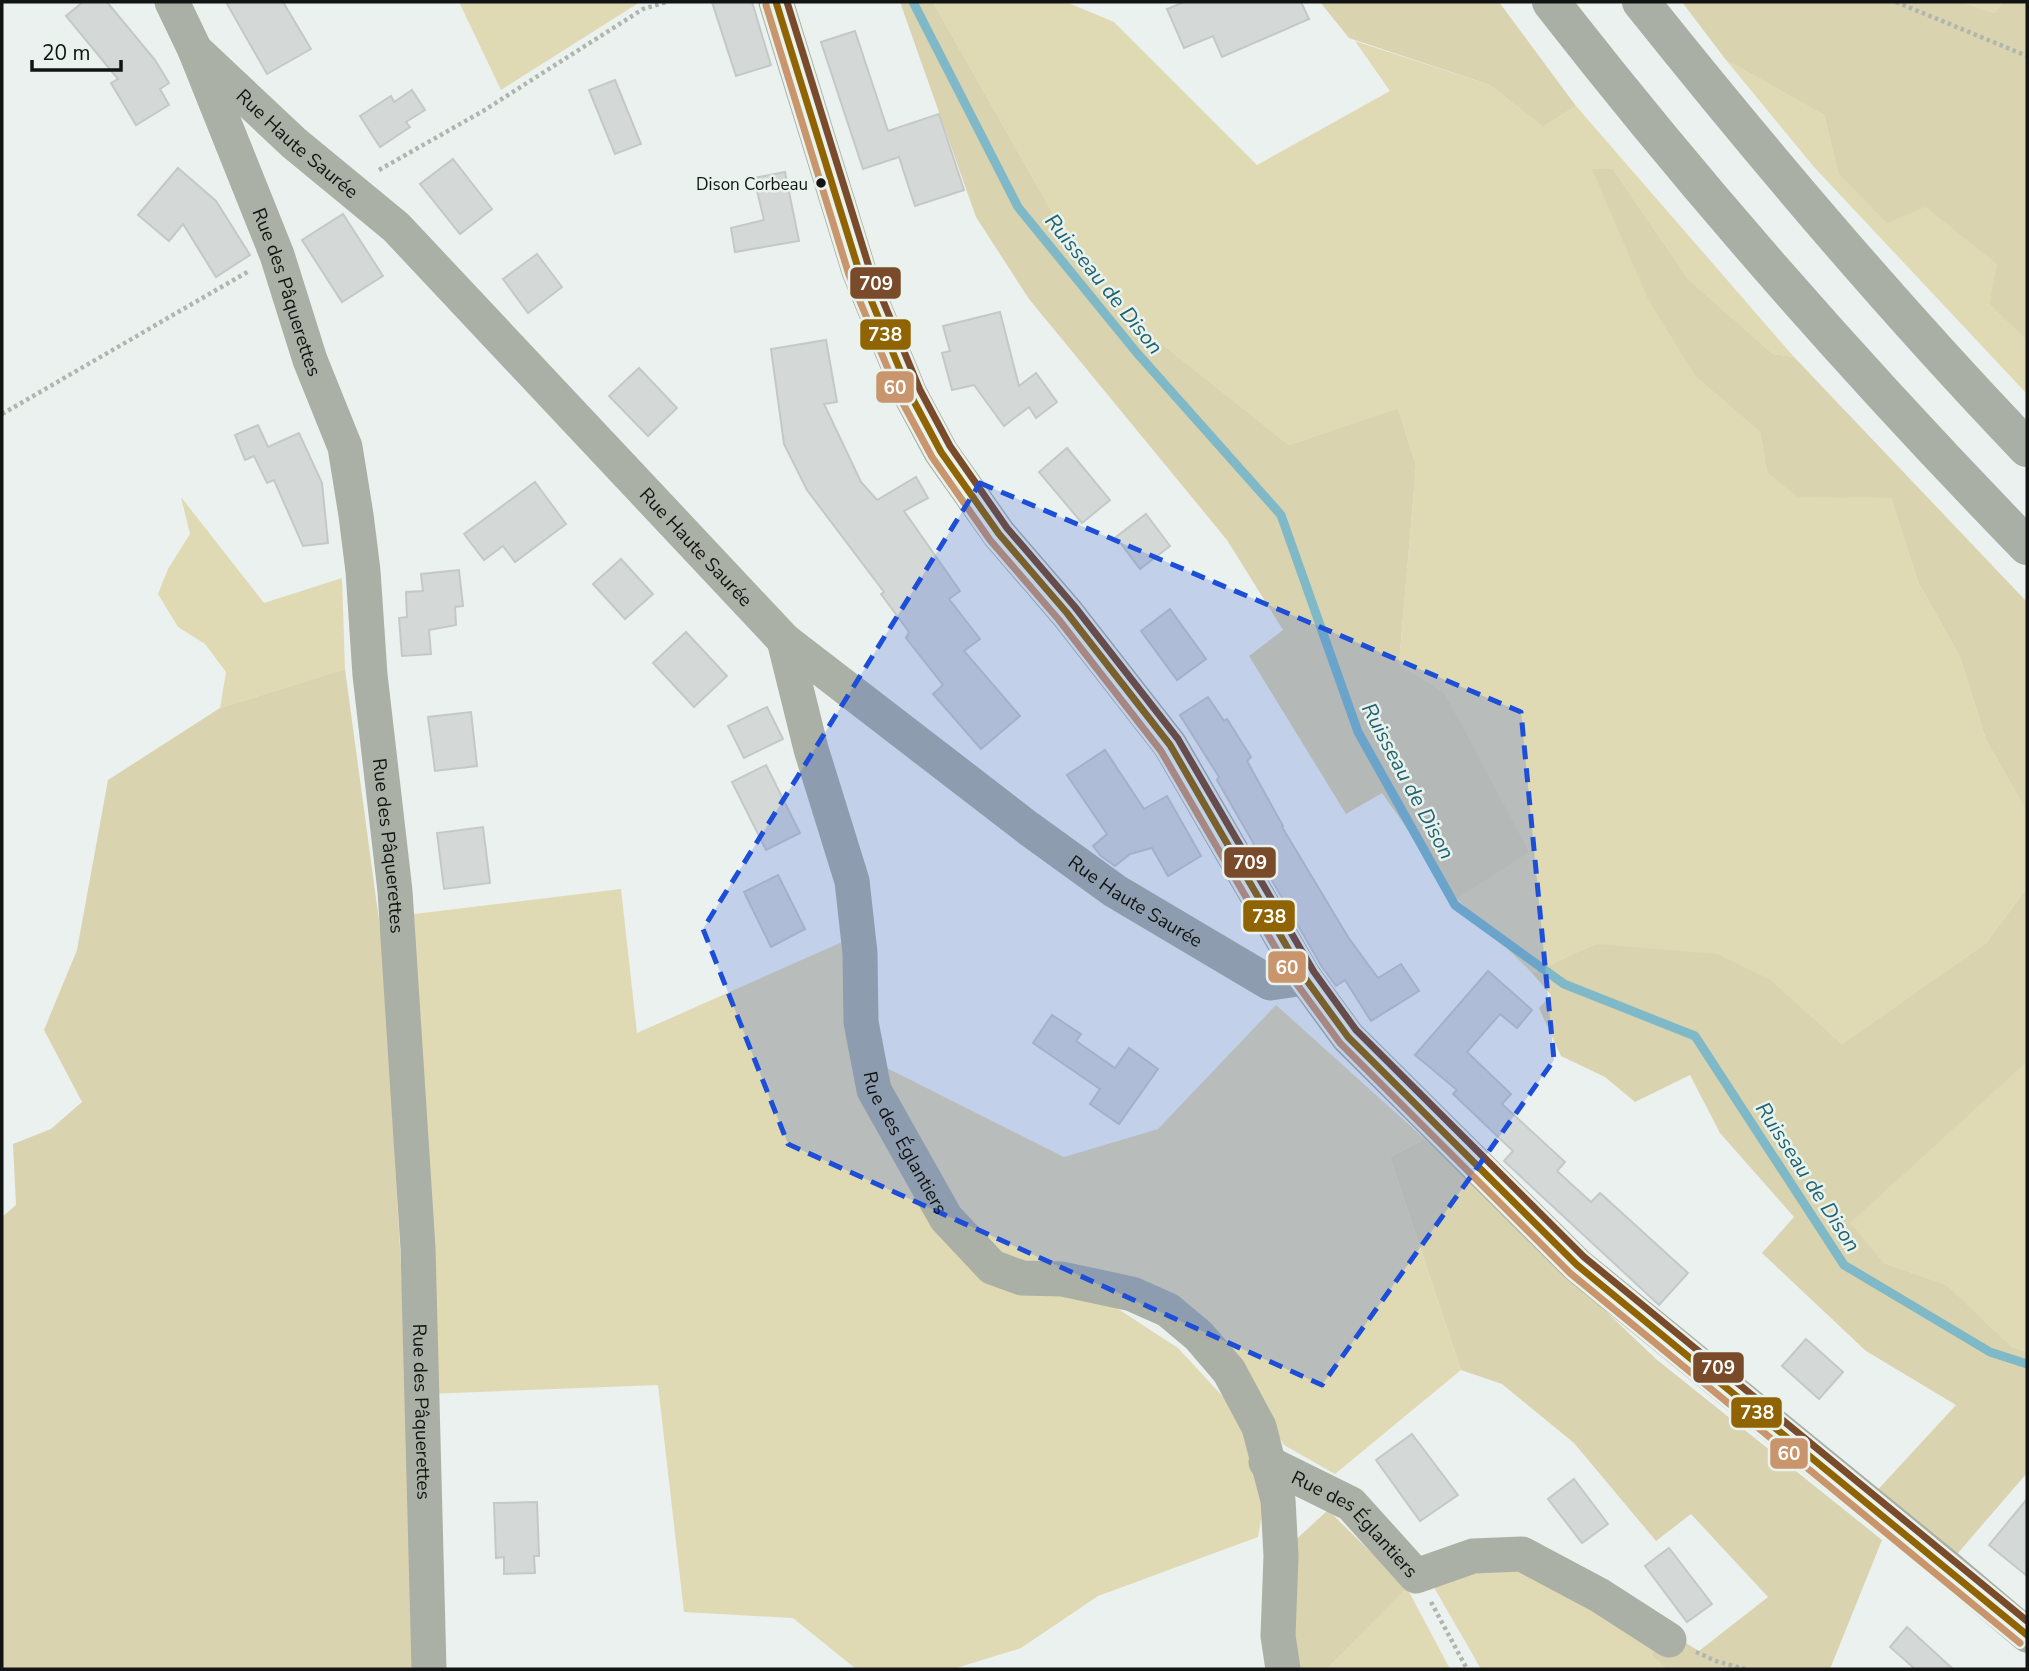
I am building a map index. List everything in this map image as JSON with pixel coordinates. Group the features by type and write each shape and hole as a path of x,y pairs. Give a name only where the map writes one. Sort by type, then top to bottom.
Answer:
{"highway":[{"path":"1551,2 1746,240 1916,431 2027,546"},
{"path":"1641,2 1798,194 1970,388 2027,448"}],"street":[{"name":"Rue Haute Saurée","path":"173,2 195,50 294,144 396,227 784,640 1028,828 1115,891 1270,983 1305,978"},
{"path":"776,2 859,271 910,394 934,441 999,534 1067,613 1170,745 1305,978 1348,1037 1577,1265 2027,1635"},
{"name":"Rue des Pâquerettes","path":"195,50 277,256 310,360 345,447 363,571 370,675 395,891 418,1248 429,1669"},
{"name":"Rue des Églantiers","path":"784,640 811,749 852,881 860,953 861,1022 874,1090 946,1218 992,1267 1022,1278 1062,1279 1132,1294 1168,1310 1199,1336 1229,1371 1259,1427 1278,1500 1281,1556 1279,1636 1283,1669"},
{"name":"Rue des Églantiers","path":"1266,1462 1351,1504 1416,1576 1473,1556 1522,1554 1599,1595 1669,1640"}],"path":[{"path":"347,187 431,142 643,9 666,2"},
{"path":"1896,2 2027,56"},
{"path":"2,414 277,256"},
{"path":"1416,1576 1467,1669"},
{"path":"1669,1640 1716,1661 1745,1669"}],"highlighted area":[{"path":"980,483 1521,712 1554,1060 1322,1385 788,1144 703,929"}],"shaded area":[{"path":"459,2 640,2 501,90"},
{"path":"900,2 933,2 1098,293 1289,445 1398,408 1416,466 1399,664 1445,693 1529,852 1457,899 1382,793 1346,814 1249,656 1283,630 1227,540 1029,299 976,217"},
{"path":"933,2 1066,2 1114,22 1257,165 1390,91 1355,41 1490,85 1543,127 1576,106 1794,357 1773,354 1688,279 1613,169 1696,377 1760,432 1767,473 1798,496 1891,498 1918,582 1960,657 1986,740 2027,812 2027,888 1986,943 1842,1044 1771,980 1595,944 1532,973 1457,899 1528,852 1445,693 1399,664 1416,466 1398,408 1289,445 1098,293"},
{"path":"1320,2 1499,2 1576,106 1543,127 1490,85 1349,38"},
{"path":"1682,2 1961,2 1994,13 2003,2 2027,2 2027,341 1989,304 1997,264 1925,207 1887,223 1838,173 1824,115 1726,60"},
{"path":"1961,2 2003,2 1994,13"},
{"path":"1726,60 1824,115 1838,173 1925,207 1998,264 1989,304 2027,341 2027,394 1814,167"},
{"path":"1592,169 1613,169 1688,279 1773,354 1794,357 2027,602 2027,812 1986,740 1960,657 1918,582 1891,498 1798,497 1767,473 1760,432 1696,377 1648,299"},
{"path":"181,497 264,603 342,578 345,669 220,708 226,672 205,644 178,627 158,594 168,569 190,534"},
{"path":"345,669 383,950 424,1669 2,1669 2,1217 16,1205 13,1144 51,1129 82,1102 44,1030 77,950 108,780 220,708"},
{"path":"2027,888 2027,1062 1850,1223 1884,1263 1947,1285 2012,1347 2027,1352 2027,1473 1952,1560 1873,1495 1956,1405 1866,1351 1762,1253 1794,1217 1720,1133 1690,1075 1635,1102 1605,1077 1561,1056 1539,1008 1551,995 1532,973 1595,944 1717,954 1771,980 1842,1044 1986,943"},
{"path":"621,889 637,1033 849,939 914,1187 968,1267 1023,1287 1112,1305 1178,1348 1238,1413 1265,1497 1258,1537 1098,1596 1021,1648 953,1669 856,1669 793,1618 684,1612 658,1385 427,1394 414,914"},
{"path":"1276,1005 1425,1139 1390,1157 1461,1370 1335,1474 1284,1445 1246,1385 1203,1331 1005,1266 958,1223 871,1060 1064,1157 1158,1129"},
{"path":"2027,1062 2027,1352 2012,1347 1947,1285 1884,1263 1849,1223"},
{"path":"1425,1139 1656,1359 1882,1540 1830,1669 1667,1669 1651,1655 1668,1632 1699,1651 1768,1597 1691,1514 1656,1541 1574,1443 1502,1384 1461,1370 1390,1157"},
{"path":"1328,1510 1407,1588 1327,1669 1297,1669 1289,1546"},
{"path":"1495,1561 1562,1581 1656,1648 1651,1655 1667,1669 1481,1669 1432,1584"},
{"path":"1407,1588 1450,1669 1327,1669"}],"building":[{"path":"83,2 107,2 155,60 169,83 160,89 169,105 136,125 111,83 118,79 66,16"},
{"path":"226,2 283,2 311,49 267,74"},
{"path":"712,2 752,2 771,65 736,76"},
{"path":"1184,2 1301,2 1309,19 1222,57 1213,36 1184,48 1167,9"},
{"path":"855,31 888,131 939,114 964,190 915,206 899,157 863,169 821,42"},
{"path":"615,80 641,144 615,154 589,90"},
{"path":"412,90 425,110 406,122 410,127 380,147 360,116 391,96 394,102"},
{"path":"453,159 492,209 460,234 420,184"},
{"path":"178,168 216,201 250,255 216,277 183,224 169,241 138,215"},
{"path":"785,172 799,241 735,252 731,228 764,220 754,178"},
{"path":"343,214 383,276 342,302 302,240"},
{"path":"537,254 562,287 528,313 503,279"},
{"path":"1000,312 1019,386 1036,373 1057,402 1036,418 1029,407 1004,426 974,385 952,390 942,353 950,351 943,326"},
{"path":"826,340 837,402 824,404 861,482 877,500 916,477 928,498 904,511 960,591 949,599 980,639 964,651 1020,716 981,749 933,694 943,685 906,638 909,632 881,594 884,592 807,490 784,444 771,349"},
{"path":"639,368 677,408 648,436 609,396"},
{"path":"258,425 268,447 299,433 322,483 328,543 303,546 274,480 267,483 254,456 245,460 235,435"},
{"path":"1067,448 1110,500 1082,523 1039,472"},
{"path":"535,482 566,524 515,562 503,546 484,560 464,534"},
{"path":"1146,514 1170,546 1140,569 1116,537"},
{"path":"621,559 653,594 625,619 593,584"},
{"path":"459,570 463,606 455,607 456,625 429,630 431,654 402,656 399,618 407,617 406,592 423,591 421,574"},
{"path":"1170,609 1206,659 1177,680 1141,631"},
{"path":"686,632 727,676 694,707 653,663"},
{"path":"1208,697 1224,721 1227,719 1251,757 1247,761 1282,827 1348,937 1378,978 1401,964 1419,991 1371,1021 1345,980 1336,986 1322,967 1252,846 1254,844 1217,780 1219,777 1180,715"},
{"path":"767,707 783,739 744,758 728,726"},
{"path":"471,712 477,766 435,771 428,717"},
{"path":"1105,750 1144,809 1167,796 1201,856 1168,876 1152,848 1130,854 1115,866 1101,856 1093,846 1107,834 1067,775"},
{"path":"766,765 800,833 766,850 732,782"},
{"path":"483,827 490,883 444,889 437,833"},
{"path":"778,875 805,929 771,947 744,892"},
{"path":"1488,971 1532,1010 1517,1028 1500,1014 1467,1052 1511,1094 1502,1104 1565,1162 1557,1171 1591,1202 1600,1193 1688,1273 1659,1305 1504,1161 1513,1151 1453,1094 1457,1090 1415,1055"},
{"path":"1052,1015 1081,1034 1076,1041 1115,1068 1129,1048 1158,1069 1119,1124 1090,1104 1100,1089 1033,1043"},
{"path":"1806,1339 1843,1372 1819,1399 1782,1366"},
{"path":"1412,1434 1458,1495 1420,1521 1376,1460"},
{"path":"1574,1479 1608,1524 1582,1543 1548,1499"},
{"path":"2027,1499 2027,1576 1989,1545"},
{"path":"537,1502 539,1556 534,1556 535,1573 504,1574 504,1557 496,1558 494,1503"},
{"path":"1669,1548 1712,1604 1687,1622 1645,1566"},
{"path":"1907,1627 1953,1669 1915,1669 1890,1647"}],"waterway":[{"name":"Ruisseau de Dison","path":"913,2 1018,207 1137,353 1281,515 1358,732 1455,905 1564,984 1695,1036 1844,1265 1990,1352 2027,1364"}],"transit line":[{"name":"738","path":"776,2 859,271 910,394 941,452 999,534 1067,613 1170,745 1305,978 1348,1037 1577,1265 2027,1635"},
{"name":"709","path":"787,2 869,267 920,390 950,446 1007,528 1075,607 1178,739 1314,972 1356,1030 1584,1257 2027,1621"},
{"name":"60","path":"766,5 849,275 900,398 932,457 990,540 1059,620 1161,751 1296,983 1340,1043 1570,1273 2020,1643"}],"place":[{"name":"Dison Corbeau","path":"821,183"}]}
